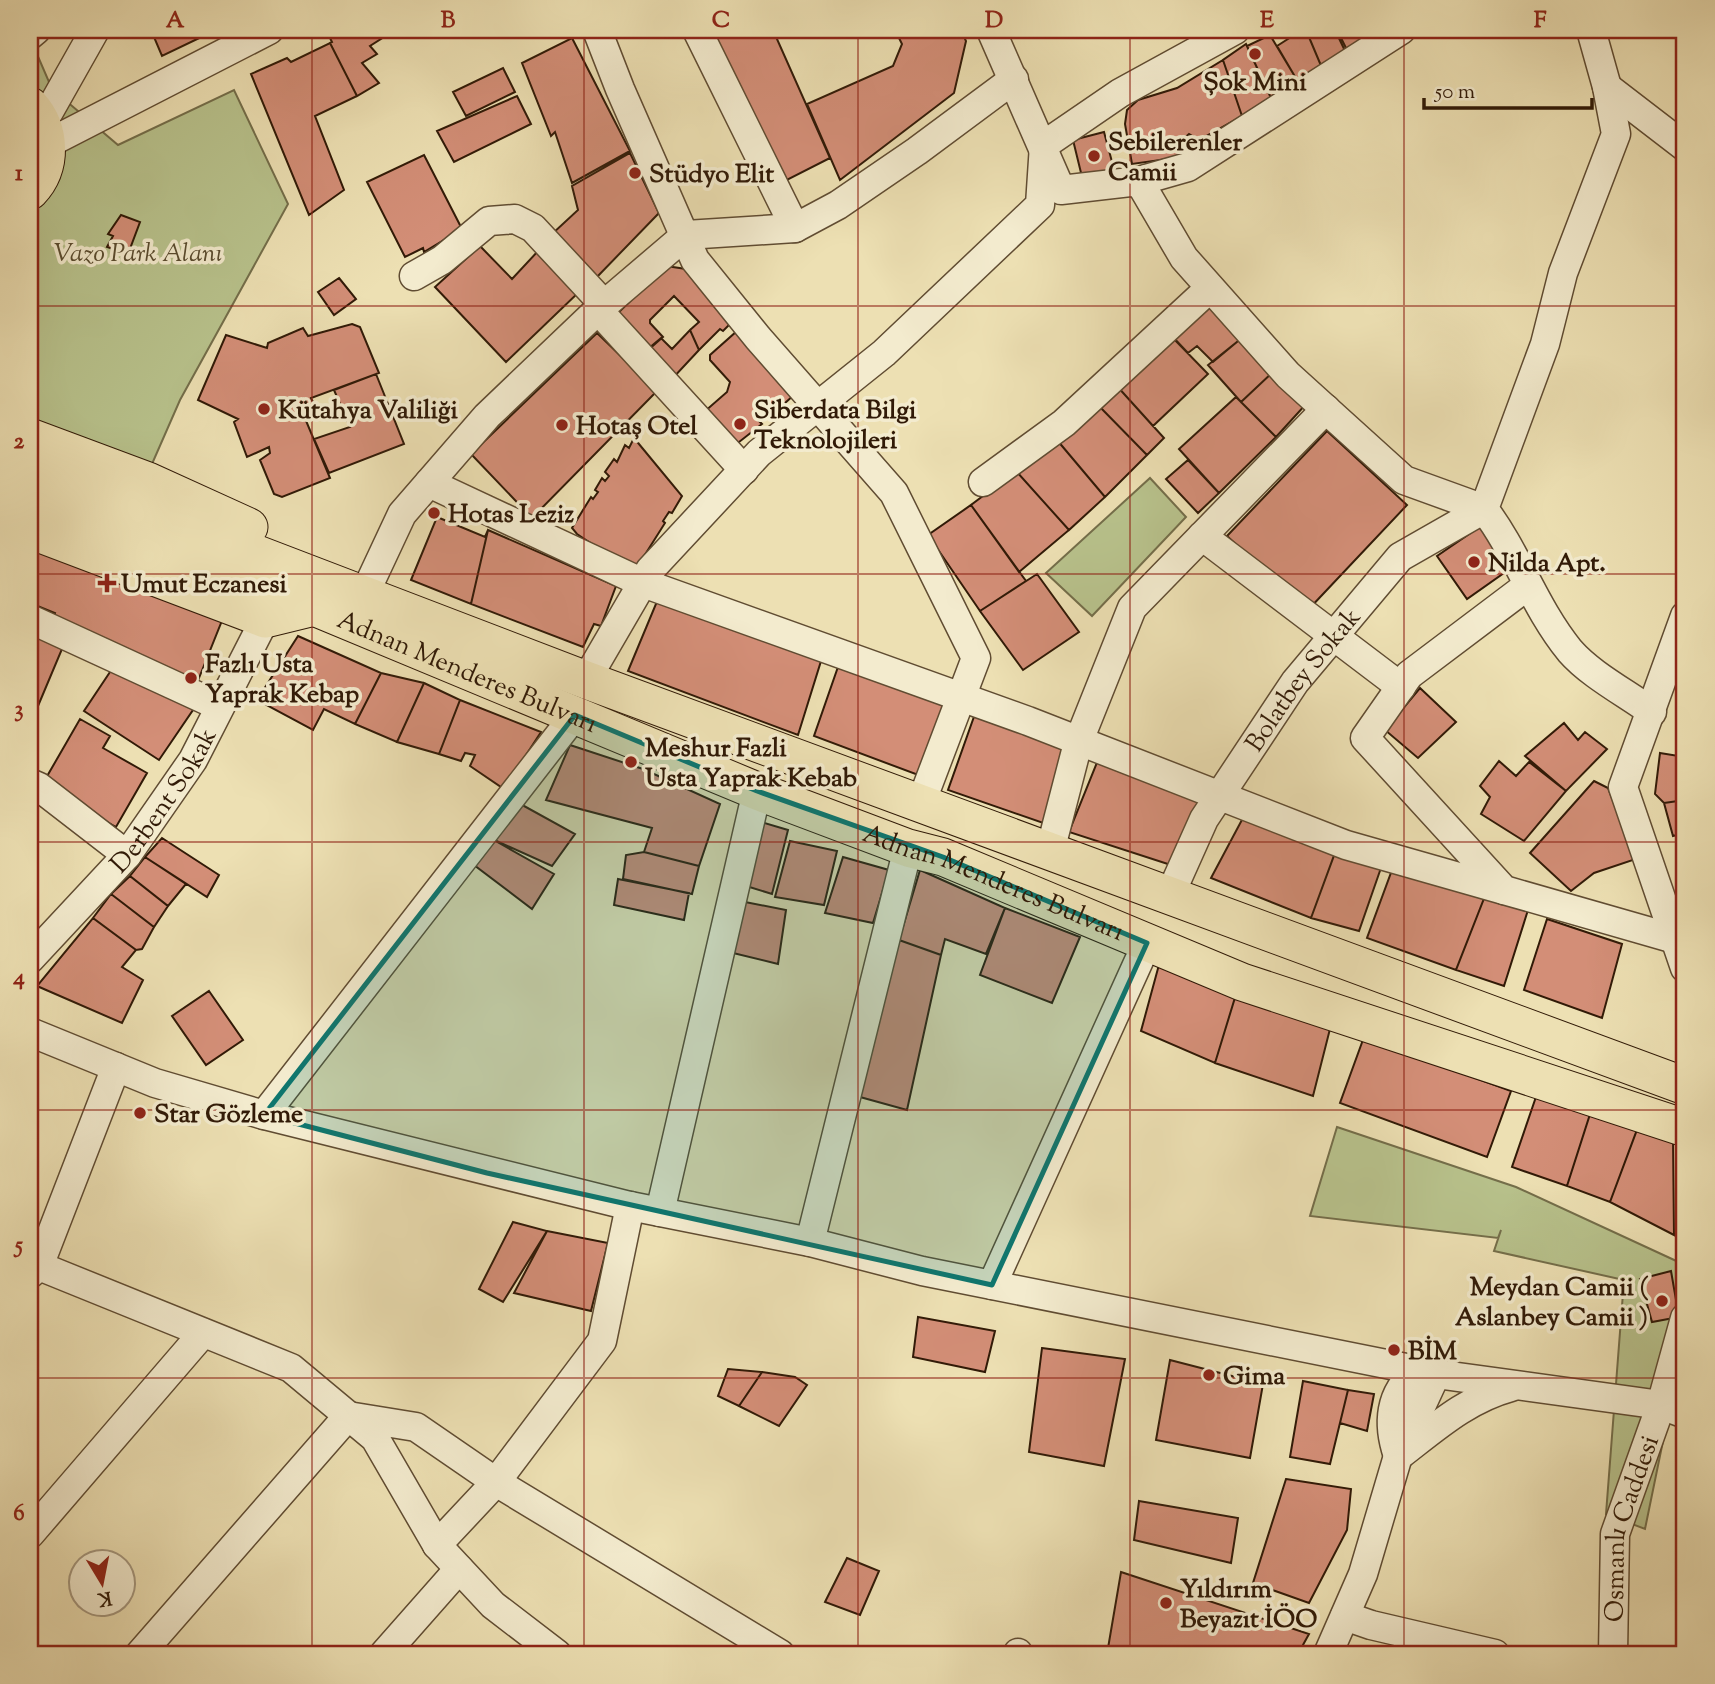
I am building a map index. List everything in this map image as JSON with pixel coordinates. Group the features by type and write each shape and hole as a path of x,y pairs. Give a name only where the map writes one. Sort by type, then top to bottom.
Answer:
{"main road":[{"path":"32,193 45,164 40,124"},
{"path":"30,437 148,481 309,555 365,593"},
{"path":"30,467 365,593"},
{"name":"Adnan Menderes Bulvarı","path":"30,497 314,607 757,791 908,849 943,857 1242,982 1685,1128"},
{"path":"30,530 265,619 314,607"},
{"name":"Adnan Menderes Bulvarı","path":"365,593 586,680 1685,1086"}],"street":[{"path":"30,35 36,30"},
{"path":"40,124 95,30"},
{"path":"40,124 269,30"},
{"path":"597,30 695,260 758,338 820,405 894,493 976,658 921,803"},
{"path":"697,30 795,228"},
{"path":"991,30 1044,145 1061,190 1139,181 1188,167 1401,30"},
{"path":"1044,145 1120,93 1236,30"},
{"path":"1483,509 1545,344 1563,273 1616,134 1608,87 1591,30"},
{"path":"365,593 402,514 492,410 597,310 686,235 795,228 838,205 1014,79"},
{"path":"1608,87 1685,147"},
{"path":"586,680 650,570 759,453 884,353 1040,205 1044,145"},
{"path":"1139,181 1184,258 1288,375 1404,480 1483,509 1497,526 1527,586 1571,652 1652,712"},
{"path":"414,276 442,260 489,221 515,219 533,228 599,299 597,310"},
{"path":"983,482 1064,423 1210,288"},
{"path":"597,310 744,470"},
{"path":"1051,851 1078,743 1132,608 1326,409"},
{"path":"429,483 643,583 960,697 1346,845 1675,939"},
{"name":"Bolatbey Sokak","path":"1170,895 1204,819 1295,682 1400,557 1483,509"},
{"path":"1202,536 1332,638 1401,687"},
{"path":"1504,890 1365,738 1409,675 1527,586"},
{"path":"1685,616 1623,787 1685,968"},
{"path":"30,619 219,706"},
{"name":"Derbent Sokak","path":"30,959 127,855 193,760 265,619"},
{"path":"264,1115 575,715"},
{"path":"30,783 39,787 127,855"},
{"path":"660,1212 757,791"},
{"path":"810,1242 908,849"},
{"path":"992,1285 1147,943"},
{"path":"30,1032 155,1083 264,1115 630,1206 810,1242 922,1271 1426,1373 1673,1410"},
{"path":"116,1067 35,1270 291,1368 375,1438 436,1545 458,1569 493,1605 557,1654"},
{"path":"436,1545 496,1482 602,1341 630,1206"},
{"name":"Osmanlı Caddesi","path":"1614,1654 1615,1535 1673,1410 1685,1318"},
{"path":"30,1534 203,1333"},
{"path":"1328,1654 1363,1574 1426,1373"},
{"path":"1398,1456 1471,1402 1514,1386"},
{"path":"348,1416 416,1427 496,1482 780,1654"},
{"path":"140,1654 348,1416"},
{"path":"384,1654 458,1569"},
{"path":"1345,1616 1478,1653"}],"highlighted area":[{"path":"575,715 757,791 943,857 1147,943 992,1285 487,1173 264,1115"}],"green space":[{"name":"Vazo Park Alanı","path":"30,38 52,89 118,145 234,90 288,204 180,400 152,464 30,420"},
{"path":"1150,478 1186,517 1092,616 1046,573"},
{"path":"1337,1127 1516,1187 1685,1265 1685,1334 1645,1529 1606,1514 1624,1280 1494,1251 1501,1230 1498,1238 1310,1216"}],"building":[{"path":"151,30 216,30 162,56"},
{"path":"346,30 395,30 370,46 377,54 362,63 379,83 357,96 330,43 330,38"},
{"path":"703,30 773,30 830,158 779,184"},
{"path":"895,30 961,30 966,41 954,93 840,180 807,104 893,66 902,44"},
{"path":"1306,30 1322,68 1297,80 1277,46"},
{"path":"1306,30 1335,30 1347,55 1322,68"},
{"path":"1337,30 1368,30 1372,38 1347,50"},
{"path":"1270,35 1297,80 1271,98 1247,46"},
{"path":"572,38 630,151 572,183 555,132 551,136 522,63"},
{"path":"330,43 357,96 315,116 344,190 309,215 251,74 287,58 291,62"},
{"path":"1246,44 1271,98 1242,116 1223,60"},
{"path":"1223,60 1242,116 1199,140 1189,134 1180,142 1189,156 1132,164 1125,124 1127,110 1138,100 1177,88"},
{"path":"503,68 515,92 466,116 453,92"},
{"path":"517,96 531,124 454,162 437,131"},
{"name":"Sebilerenler Camii","path":"1104,132 1115,173 1083,181 1073,140"},
{"path":"630,153 659,213 596,278 552,234 578,210 572,186"},
{"path":"424,155 462,229 424,252 423,248 405,257 367,182"},
{"path":"121,215 140,222 128,254 107,247 113,236 108,234"},
{"path":"480,246 512,279 539,250 580,291 506,362 435,287"},
{"path":"666,266 686,269 731,323 723,331 720,329 699,350 690,330 699,322 674,296 650,320 663,337 647,351 618,313"},
{"path":"339,278 356,299 334,315 318,292"},
{"path":"1210,301 1243,337 1213,362 1197,346 1188,353 1170,334"},
{"name":"Kütahya Valiliği","path":"352,324 360,327 379,373 311,398 313,402 307,416 304,416 330,478 282,497 274,494 260,460 270,453 269,447 247,457 234,422 238,419 198,400 226,335 267,348 268,343 303,328 308,336"},
{"path":"690,330 699,350 672,379 648,349 661,338 672,349"},
{"path":"737,331 795,394 774,413 771,410 759,421 762,424 734,446 704,412 727,392 730,382 710,360 710,355"},
{"path":"597,333 657,391 532,518 471,454"},
{"path":"1172,337 1208,374 1153,426 1116,385"},
{"path":"1243,337 1275,370 1241,402 1208,365"},
{"path":"1275,370 1307,403 1276,437 1241,402"},
{"path":"376,374 404,444 329,473 314,439 350,427 334,390"},
{"path":"1116,385 1164,438 1147,455 1097,404"},
{"path":"1236,397 1276,437 1219,493 1179,449"},
{"path":"1097,404 1147,455 1105,497 1057,440"},
{"path":"1327,431 1407,505 1307,611 1227,536"},
{"path":"634,438 682,496 672,513 669,512 663,521 665,523 634,572 572,528 591,497 593,499 598,492 595,490 602,478 605,481 609,476 605,472 614,459 617,462 625,445 629,448"},
{"path":"1057,440 1105,497 1069,530 1016,471"},
{"path":"1188,460 1219,493 1198,513 1166,479"},
{"path":"1016,471 1069,530 1019,572 971,505"},
{"path":"971,505 1026,581 980,611 928,535"},
{"path":"437,517 485,537 488,530 471,604 411,580"},
{"name":"Nilda Apt.","path":"1481,526 1511,568 1467,599 1437,556"},
{"path":"488,530 616,586 601,626 594,624 583,647 471,604"},
{"path":"30,541 223,618 197,683 53,619 55,613 30,603"},
{"path":"1037,574 1079,632 1023,670 980,611"},
{"path":"658,599 821,661 798,735 628,671"},
{"path":"30,633 62,649 30,725"},
{"path":"298,636 381,673 355,724 324,709 313,730 257,700"},
{"path":"116,663 195,707 159,760 84,711"},
{"path":"839,664 948,702 921,776 814,736"},
{"path":"381,673 424,683 397,742 355,724"},
{"path":"424,683 460,700 439,754 397,742"},
{"path":"1420,688 1456,722 1418,758 1385,730"},
{"path":"460,700 541,732 504,789 470,766 475,755 465,753 461,761 439,754"},
{"path":"976,711 1068,746 1049,825 948,790"},
{"path":"80,719 110,736 103,748 147,773 116,827 42,785"},
{"path":"1564,723 1578,740 1585,732 1607,749 1566,791 1525,756"},
{"path":"570,745 643,769 720,804 699,866 644,852 652,828 546,800"},
{"path":"1660,753 1685,757 1685,800 1664,803 1655,794"},
{"path":"1098,760 1205,799 1174,866 1069,832"},
{"path":"1499,761 1516,776 1529,762 1566,791 1524,841 1481,814 1490,797 1480,786"},
{"path":"1594,781 1608,788 1636,859 1594,873 1571,891 1530,853"},
{"path":"1685,800 1685,833 1673,836 1664,803"},
{"path":"515,801 575,834 552,866 492,839"},
{"path":"1244,816 1336,850 1311,918 1211,878"},
{"path":"761,822 788,830 772,894 743,885"},
{"path":"1685,833 1685,860 1678,835"},
{"path":"162,838 219,875 207,897 145,857"},
{"path":"492,839 554,874 532,909 474,865"},
{"path":"790,841 837,851 824,905 775,897"},
{"path":"1336,850 1382,865 1359,931 1311,918"},
{"path":"644,852 699,866 692,894 623,879 626,855"},
{"path":"145,857 186,884 168,906 130,876"},
{"path":"843,857 889,870 873,923 825,913"},
{"path":"920,870 1005,908 986,954 945,939 941,955 899,940"},
{"path":"1392,870 1485,896 1456,970 1367,938"},
{"path":"130,876 168,906 154,927 111,894"},
{"path":"618,879 689,893 684,920 614,905"},
{"path":"111,894 154,927 142,949 136,950 93,918"},
{"path":"1485,896 1528,910 1504,986 1456,970"},
{"path":"740,901 786,910 778,964 733,953"},
{"path":"1005,908 1080,937 1052,1003 980,975"},
{"path":"93,918 136,950 122,967 143,980 122,1023 37,986"},
{"path":"1547,919 1622,944 1602,1018 1524,990"},
{"path":"899,940 941,955 907,1110 860,1097"},
{"path":"1160,961 1237,991 1215,1063 1141,1031"},
{"path":"209,991 243,1040 206,1065 172,1016"},
{"path":"1237,991 1331,1025 1313,1096 1215,1063"},
{"path":"1364,1037 1511,1091 1487,1157 1340,1103"},
{"path":"1538,1091 1591,1111 1567,1186 1512,1167"},
{"path":"1591,1111 1638,1127 1610,1202 1567,1186"},
{"path":"1638,1127 1673,1137 1674,1235 1610,1202"},
{"path":"513,1222 547,1231 503,1302 479,1289"},
{"path":"547,1231 608,1243 591,1311 514,1293"},
{"name":"Meydan Camii ( Aslanbey Camii )","path":"1671,1271 1679,1317 1652,1322 1640,1279"},
{"path":"918,1317 995,1331 985,1372 913,1357"},
{"path":"1042,1348 1125,1359 1104,1466 1029,1452"},
{"path":"1170,1360 1263,1384 1250,1458 1156,1440"},
{"path":"728,1369 762,1372 739,1406 718,1396"},
{"path":"762,1372 795,1377 807,1385 779,1426 739,1406"},
{"path":"1303,1381 1348,1390 1330,1464 1290,1457"},
{"path":"1348,1390 1374,1394 1367,1431 1340,1423"},
{"path":"1286,1479 1351,1489 1347,1530 1309,1603 1253,1583"},
{"path":"1139,1501 1238,1518 1231,1563 1134,1540"},
{"path":"847,1558 879,1571 860,1615 825,1602"},
{"name":"Yıldırım Beyazıt İÖO","path":"1121,1572 1309,1634 1298,1654 1107,1654"}],"place":[{"name":"Şok Mini","path":"1255,54"},
{"name":"Sebilerenler Camii","path":"1094,156"},
{"name":"Stüdyo Elit","path":"635,173"},
{"name":"Kütahya Valiliği","path":"264,409"},
{"name":"Siberdata Bilgi Teknolojileri","path":"740,424"},
{"name":"Hotaş Otel","path":"562,425"},
{"name":"Hotas Leziz","path":"434,513"},
{"name":"Nilda Apt.","path":"1474,562"},
{"name":"Umut Eczanesi","path":"107,583"},
{"name":"Fazlı Usta Yaprak Kebap","path":"191,678"},
{"name":"Meshur Fazli Usta Yaprak Kebab","path":"631,762"},
{"name":"Star Gözleme","path":"140,1113"},
{"name":"Meydan Camii ( Aslanbey Camii )","path":"1662,1301"},
{"name":"BİM","path":"1394,1350"},
{"name":"Gima","path":"1209,1375"},
{"name":"Yıldırım Beyazıt İÖO","path":"1166,1603"}]}
